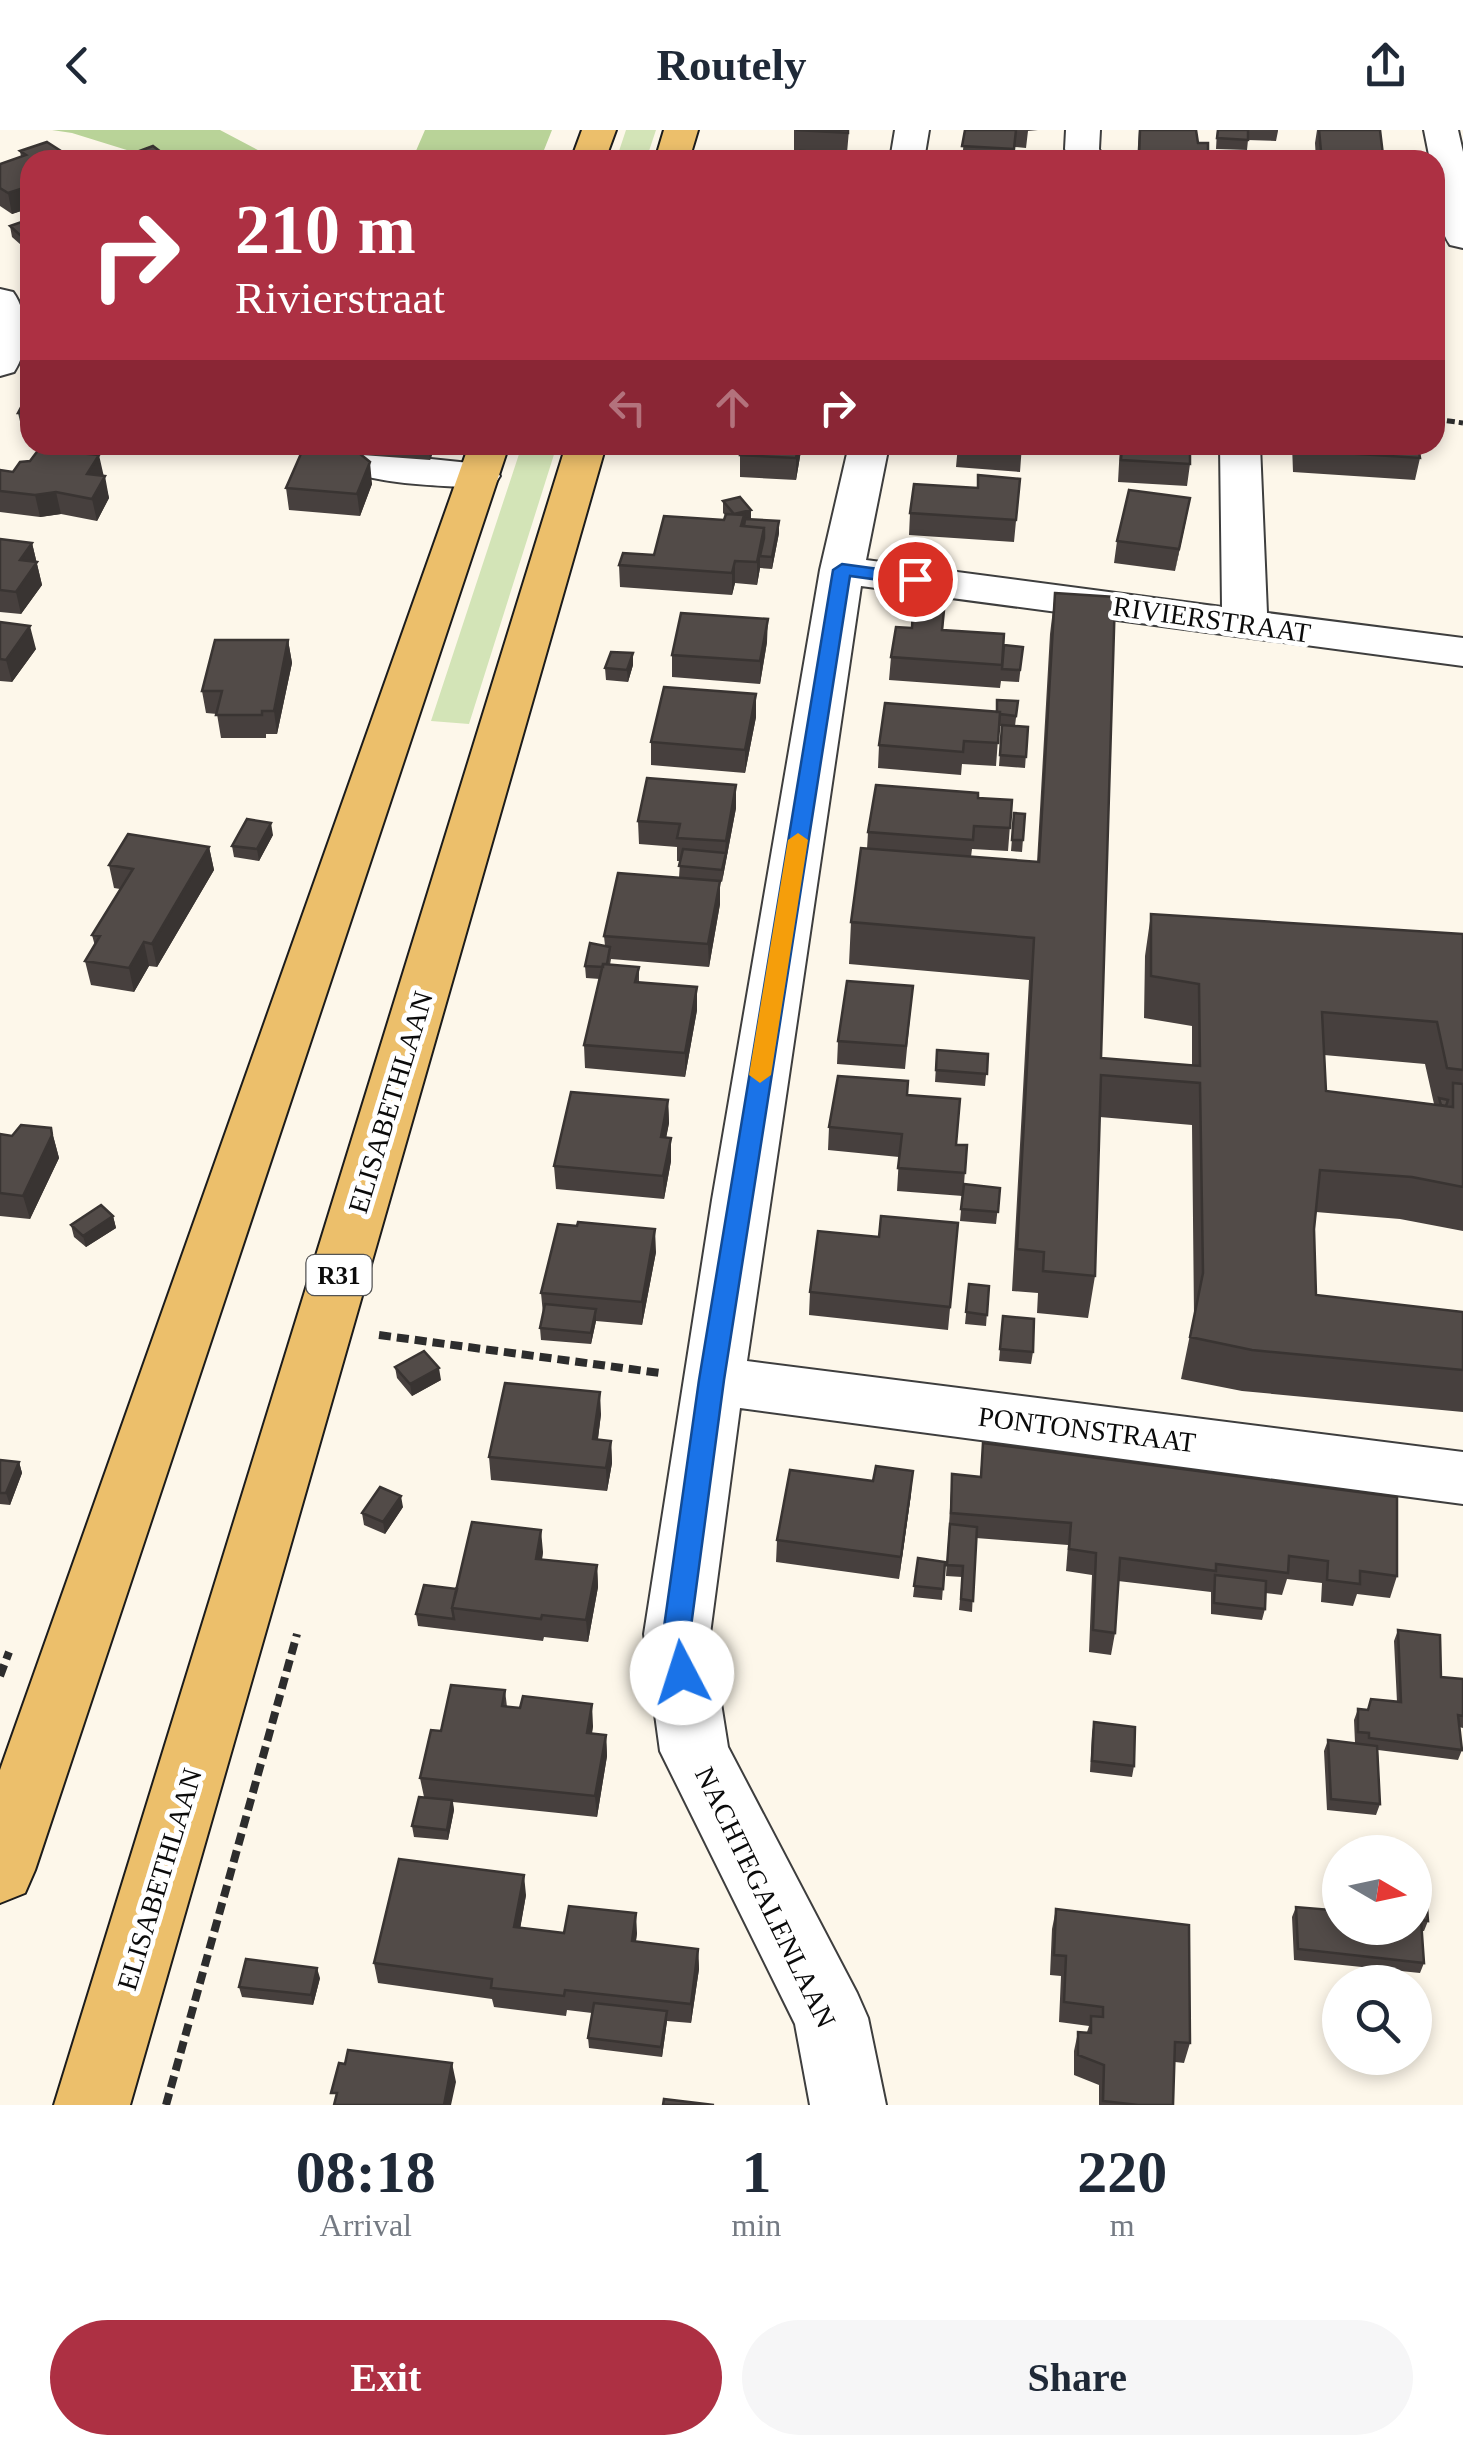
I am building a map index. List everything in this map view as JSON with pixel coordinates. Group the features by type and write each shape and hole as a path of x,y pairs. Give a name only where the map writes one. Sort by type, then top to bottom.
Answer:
{"main road":[{"name":"ELISABETHLAAN","path":"92,2105 583,455"},
{"path":"0,1870 484,461"}],"street":[{"path":"1441,130 1463,237"},
{"path":"0,300 8,324 0,364"},
{"path":"352,455 364,464 484,461"},
{"name":"NACHTEGALENLAAN","path":"848,2105 831,2018 694,1751 677,1634 712,1380 842,570 867,455"},
{"path":"1240,455 1245,623"},
{"name":"RIVIERSTRAAT","path":"842,570 1463,652"},
{"name":"PONTONSTRAAT","path":"712,1380 1463,1478"}],"path":[{"path":"379,1335 712,1380"}],"green space":[{"path":"52,130 220,130 258,150 127,150"},
{"path":"425,130 552,130 544,150 416,150"},
{"path":"626,130 656,130 649,150 619,150"},
{"path":"519,455 554,455 469,724 431,721"}],"building":[{"path":"796,130 848,130 848,133"},
{"path":"965,130 1016,130 1014,149 962,146"},
{"path":"1140,130 1196,130 1198,143 1208,143 1208,150 1139,150"},
{"path":"1218,130 1248,130 1248,140 1217,138"},
{"path":"1319,130 1380,130 1382,150 1321,150"},
{"path":"47,142 59,150 23,150"},
{"path":"20,157 20,189 8,193 0,188 0,164"},
{"path":"34,455 99,455 87,474 105,476 92,499 56,492 35,495 0,491 0,470 13,472 20,462 30,461"},
{"path":"300,455 361,455 370,462 357,494 286,488"},
{"path":"740,455 797,455 796,458"},
{"path":"1121,455 1190,455 1190,464 1121,460"},
{"path":"1374,455 1420,455 1420,458"},
{"path":"978,475 1020,479 1016,520 910,513 914,484 978,488"},
{"path":"1129,490 1190,498 1179,549 1117,541"},
{"path":"740,497 751,510 734,514 723,501"},
{"path":"726,514 744,515 741,526 764,528 757,562 735,561 732,573 619,565 623,553 654,555 664,516 724,520"},
{"path":"745,519 779,521 772,557 760,556 764,528 744,526"},
{"path":"0,539 32,543 20,560 37,562 16,592 0,590"},
{"path":"1055,593 1115,597 1101,1058 1200,1066 1199,984 1151,976 1151,914 1463,934 1463,1070 1447,1068 1437,1022 1322,1012 1326,1091 1453,1107 1453,1083 1463,1084 1463,1187 1412,1177 1320,1170 1314,1229 1316,1295 1463,1312 1463,1370 1252,1350 1190,1337 1203,1273 1200,1083 1101,1075 1095,1276 1043,1271 1044,1252 1017,1249 1034,938 851,922 861,848 1039,862"},
{"path":"913,607 944,610 942,630 1004,634 1002,665 891,657 896,627 912,628"},
{"path":"681,613 768,619 760,661 672,655"},
{"path":"0,622 30,626 6,660 0,659"},
{"path":"215,640 288,640 274,711 262,711 262,715 216,715 222,691 202,691"},
{"path":"1004,645 1023,647 1020,670 1002,669"},
{"path":"611,652 633,653 627,670 605,668"},
{"path":"664,687 756,694 745,750 651,742"},
{"path":"997,700 1018,701 1016,716 997,712"},
{"path":"885,703 1000,712 998,743 964,741 963,752 879,745"},
{"path":"1002,725 1028,727 1026,757 1000,755"},
{"path":"647,778 736,785 726,841 677,838 680,824 638,821"},
{"path":"876,785 978,793 978,798 1012,800 1010,828 974,826 973,840 868,832"},
{"path":"1014,813 1025,814 1023,840 1012,840"},
{"path":"247,819 271,823 257,849 232,846"},
{"path":"128,834 209,847 152,944 144,942 129,968 85,961 100,936 92,935 133,869 109,865"},
{"path":"683,849 726,853 722,870 679,866"},
{"path":"618,873 720,881 708,944 604,936"},
{"path":"590,943 610,947 603,967 585,966"},
{"path":"603,964 639,967 635,982 697,987 685,1053 584,1045"},
{"path":"847,981 913,986 906,1046 838,1041"},
{"path":"937,1050 988,1054 987,1074 936,1070"},
{"path":"838,1076 908,1081 907,1095 960,1099 956,1145 967,1145 965,1173 898,1168 902,1134 829,1127"},
{"path":"571,1092 668,1100 661,1137 671,1138 663,1176 554,1166"},
{"path":"21,1125 51,1128 52,1135 23,1196 0,1193 0,1134 12,1136"},
{"path":"964,1184 1000,1188 998,1212 961,1209"},
{"path":"101,1205 113,1216 83,1236 71,1225"},
{"path":"881,1216 958,1223 950,1307 810,1292 818,1231 879,1237"},
{"path":"578,1222 655,1229 642,1302 541,1293 558,1224 577,1226"},
{"path":"969,1284 989,1286 987,1315 966,1312"},
{"path":"545,1304 596,1309 591,1333 540,1328"},
{"path":"1003,1316 1034,1319 1033,1352 1000,1349"},
{"path":"424,1351 439,1368 410,1384 395,1367"},
{"path":"505,1383 600,1392 593,1439 611,1441 606,1468 489,1457"},
{"path":"983,1443 1397,1497 1397,1576 1360,1571 1360,1584 1327,1580 1328,1561 1289,1556 1288,1573 1216,1564 1216,1571 1120,1558 1115,1633 1093,1630 1096,1553 1069,1549 1071,1523 951,1513 952,1474 981,1477"},
{"path":"0,1460 19,1462 6,1493 0,1493"},
{"path":"876,1466 913,1471 901,1557 777,1540 790,1470 873,1481"},
{"path":"380,1487 401,1496 383,1522 362,1513"},
{"path":"472,1522 541,1530 536,1559 597,1565 586,1620 542,1615 541,1619 452,1608"},
{"path":"950,1524 977,1527 973,1601 961,1599 963,1566 947,1565"},
{"path":"918,1558 945,1562 943,1589 914,1586"},
{"path":"1215,1575 1266,1581 1265,1609 1214,1603"},
{"path":"424,1585 457,1589 452,1608 454,1619 416,1614"},
{"path":"1398,1630 1440,1635 1441,1677 1463,1679 1463,1716 1458,1715 1462,1750 1369,1738 1369,1733 1358,1732 1358,1709 1368,1710 1371,1699 1401,1702"},
{"path":"451,1685 505,1690 502,1706 520,1708 523,1696 592,1704 587,1733 606,1735 595,1796 420,1778 431,1730 441,1731"},
{"path":"1094,1722 1135,1727 1134,1766 1092,1761"},
{"path":"1328,1740 1377,1746 1380,1804 1331,1799"},
{"path":"419,1797 452,1800 447,1830 412,1826"},
{"path":"399,1859 524,1875 514,1927 564,1933 569,1906 636,1913 632,1941 698,1949 691,2004 565,1990 564,1996 491,1988 492,1979 374,1963"},
{"path":"1296,1907 1322,1909 1322,1945 1423,1945 1424,1963 1298,1949"},
{"path":"1056,1909 1189,1925 1190,2043 1175,2042 1173,2105 1103,2101 1104,2065 1078,2055 1078,2032 1091,2033 1091,2016 1103,2017 1103,2007 1064,2002 1066,1956 1054,1955"},
{"path":"246,1959 317,1968 311,1995 239,1987"},
{"path":"594,2003 667,2011 661,2047 588,2038"},
{"path":"348,2050 452,2063 444,2105 334,2105 337,2093 331,2093 339,2063 345,2064"},
{"path":"664,2099 714,2105 663,2105"}],"slow traffic":[{"path":"760,1075 798,840"}],"route":[{"path":"682,1673 677,1634 712,1380 842,570 915,579"}]}
